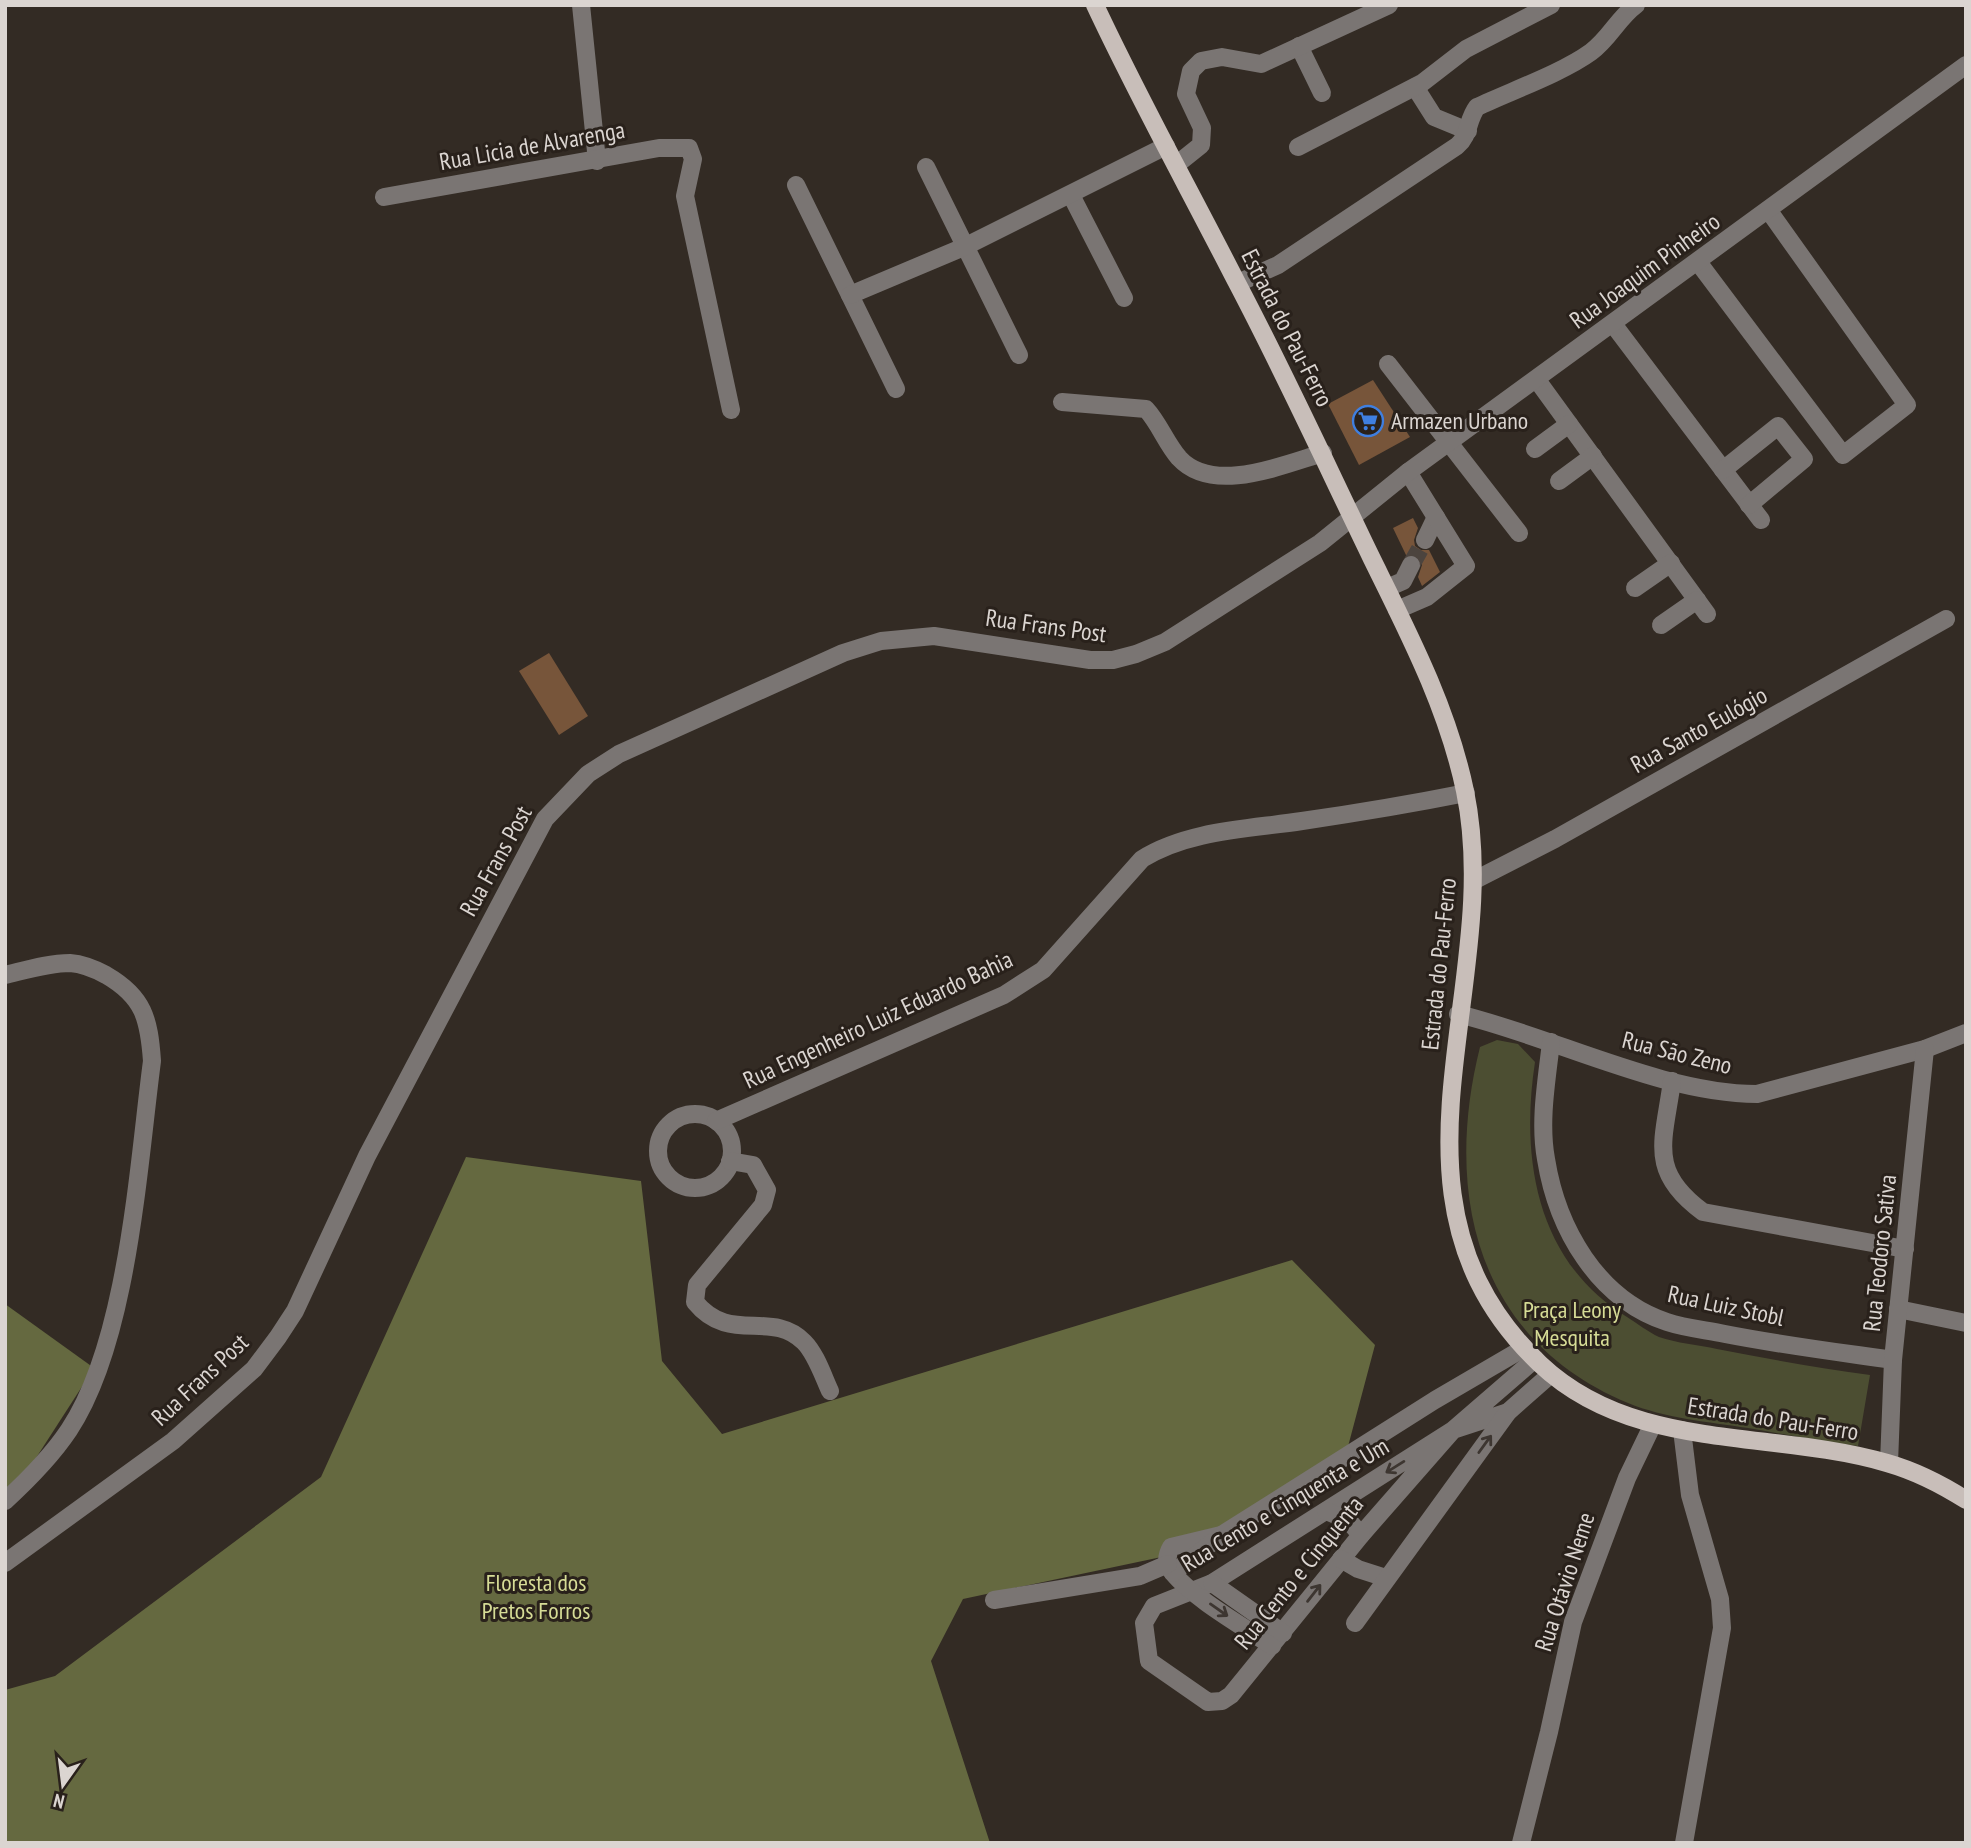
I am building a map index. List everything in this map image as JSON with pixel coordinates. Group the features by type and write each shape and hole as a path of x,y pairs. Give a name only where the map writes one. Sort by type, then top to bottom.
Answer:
{"main road":[{"name":"Estrada do Pau-Ferro","path":"1095,5 1323,453 1439,701 1466,793 1475,880 1458,1014 1449,1115 1450,1171 1456,1217 1466,1253 1480,1287 1530,1353 1551,1374 1610,1410 1682,1430 1778,1442 1889,1463 1940,1484 1966,1500"}],"street":[{"path":"582,5 597,162"},
{"path":"1176,165 1201,145 1203,134 1186,94 1191,71 1201,61 1214,57 1261,64 1389,5"},
{"path":"1298,147 1415,87 1466,49 1551,5"},
{"path":"1238,283 1278,265 1457,146 1468,131 1469,117 1477,107 1588,54 1609,38 1622,15 1636,5"},
{"path":"1299,46 1322,93"},
{"name":"Rua Joaquim Pinheiro","path":"1354,516 1408,472 1966,65"},
{"path":"1415,87 1434,117 1468,131"},
{"path":"850,295 964,247 1166,146"},
{"name":"Rua Licia de Alvarenga","path":"384,197 597,162 659,149 689,148 693,159 685,196 731,410"},
{"path":"926,167 1018,355"},
{"path":"796,185 896,389"},
{"path":"1071,195 1124,298"},
{"path":"1698,262 1843,455 1907,405 1769,211"},
{"path":"1613,324 1761,520"},
{"path":"1388,365 1519,533"},
{"path":"1537,380 1702,607 1661,625"},
{"path":"1062,402 1146,409 1177,456 1189,467 1207,476 1230,476 1323,453"},
{"path":"1535,449 1569,424"},
{"path":"1723,470 1778,426 1804,460 1749,505"},
{"path":"1559,481 1593,456"},
{"path":"1397,610 1427,597 1466,568 1408,472"},
{"name":"Rua Frans Post","path":"5,1563 183,1433 254,1369 278,1337 295,1311 366,1156 545,818 588,774 649,738 843,653 881,642 934,636 1090,660 1113,660 1136,654 1165,642 1205,617 1320,543 1354,516"},
{"path":"1425,540 1436,517"},
{"path":"1635,588 1671,563"},
{"path":"1387,588 1403,581 1411,565"},
{"name":"Rua Santo Eulógio","path":"1475,880 1555,839 1945,619"},
{"name":"Rua Engenheiro Luiz Eduardo Bahia","path":"716,1121 1004,995 1043,970 1142,859 1156,850 1207,836 1466,793"},
{"path":"5,975 70,963 93,968 116,981 138,999 150,1030 152,1061 126,1250 107,1343 91,1387 71,1427 49,1458 5,1501"},
{"name":"Rua São Zeno","path":"1458,1014 1672,1081 1756,1094 1925,1049 1966,1033"},
{"name":"Rua Luiz Stobl","path":"1551,1042 1545,1098 1545,1158 1572,1241 1601,1279 1631,1305 1667,1322 1818,1350 1894,1360"},
{"name":"Rua Teodoro Sativa","path":"1889,1463 1898,1309 1925,1049"},
{"path":"1672,1081 1662,1158 1669,1179 1684,1198 1703,1212 1905,1249"},
{"path":"694,1114 716,1121 730,1139 730,1161 718,1180 696,1188 674,1181 660,1163 660,1140 672,1122 694,1114"},
{"path":"730,1161 753,1165 767,1190 756,1214 697,1285 695,1303 706,1316 727,1325 768,1326 791,1331 806,1344 830,1391"},
{"path":"1898,1309 1966,1324"},
{"path":"1277,1640 1194,1591 1170,1569 1167,1555 1171,1547 1223,1534 1435,1400 1530,1353"},
{"name":"Rua Cento e Cinquenta","path":"1222,1701 1231,1695 1361,1535 1453,1430 1530,1353"},
{"path":"1355,1623 1508,1412 1551,1374"},
{"path":"1453,1430 1508,1412"},
{"name":"Rua Otávio Neme","path":"1521,1843 1573,1622 1627,1478 1653,1424"},
{"name":"Rua Cento e Cinquenta e Um","path":"1222,1701 1208,1702 1155,1667 1147,1653 1144,1623 1154,1605 1212,1583 1453,1430"},
{"path":"1682,1430 1690,1495 1720,1599 1722,1628 1684,1843"},
{"path":"1326,1511 1348,1520 1361,1535"},
{"path":"1341,1559 1358,1569 1386,1577"},
{"path":"994,1601 1170,1569"},
{"path":"1212,1583 1277,1640"}],"green space":[{"name":"Praça Leony Mesquita","path":"1497,1040 1518,1044 1535,1062 1530,1135 1534,1171 1542,1206 1554,1238 1573,1268 1597,1294 1659,1337 1774,1360 1870,1375 1858,1446 1687,1419 1642,1408 1577,1376 1536,1342 1505,1302 1484,1257 1471,1208 1466,1156 1470,1102 1480,1047"},
{"name":"Floresta dos Pretos Forros","path":"466,1157 641,1181 662,1361 722,1434 1292,1260 1375,1345 1346,1454 1171,1555 963,1599 931,1661 990,1843 5,1843 5,1690 55,1676 321,1477"},
{"path":"5,1304 94,1368 5,1506"}],"building":[{"name":"Armazen Urbano","path":"1373,380 1410,437 1359,465 1328,404"},
{"path":"1413,518 1418,528 1415,546 1421,550 1429,550 1440,572 1422,586 1418,577 1421,559 1415,555 1406,555 1393,528"},
{"path":"549,653 588,716 559,735 519,671"}],"tunnel":[{"path":"1411,565 1425,540"}],"place":[{"name":"Armazen Urbano","path":"1368,421"}]}
